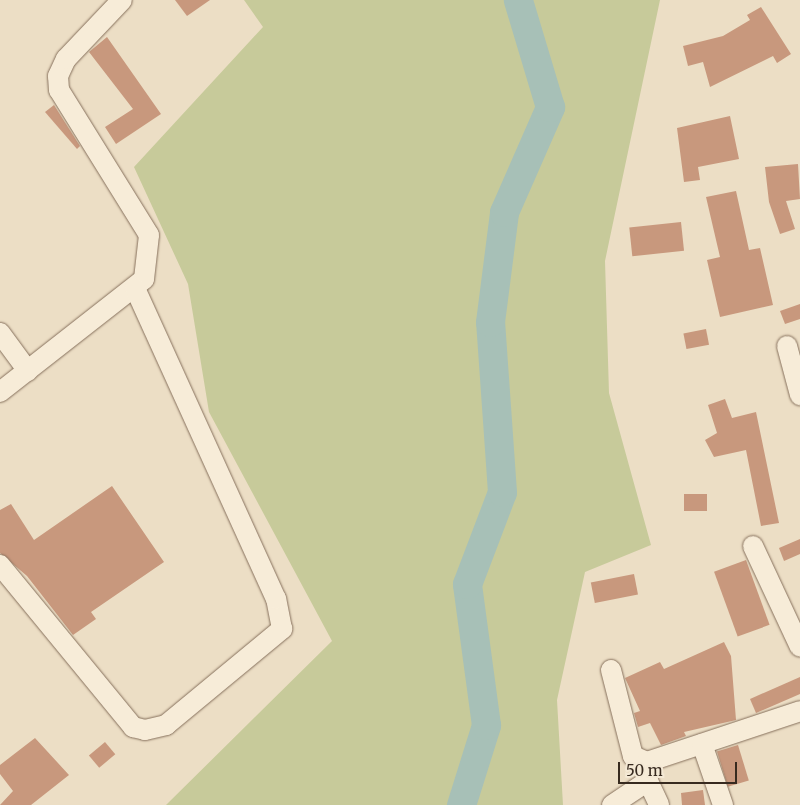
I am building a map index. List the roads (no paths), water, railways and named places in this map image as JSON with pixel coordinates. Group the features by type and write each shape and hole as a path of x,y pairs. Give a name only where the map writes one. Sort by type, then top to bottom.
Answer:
{"street":[{"path":"0,392 135,288 146,271 149,236 59,90 58,76 66,59 122,0"},
{"path":"0,565 133,727 145,730 166,725 282,629 276,599 135,288"},
{"path":"0,334 28,371"},
{"path":"787,346 800,395"},
{"path":"753,546 800,647"},
{"path":"611,670 633,756 647,772 659,805"},
{"path":"612,805 647,772 702,744 800,711"},
{"path":"702,744 723,805"}],"waterway":[{"path":"461,805 486,725 467,584 502,492 490,322 504,212 550,107 518,0"}]}
